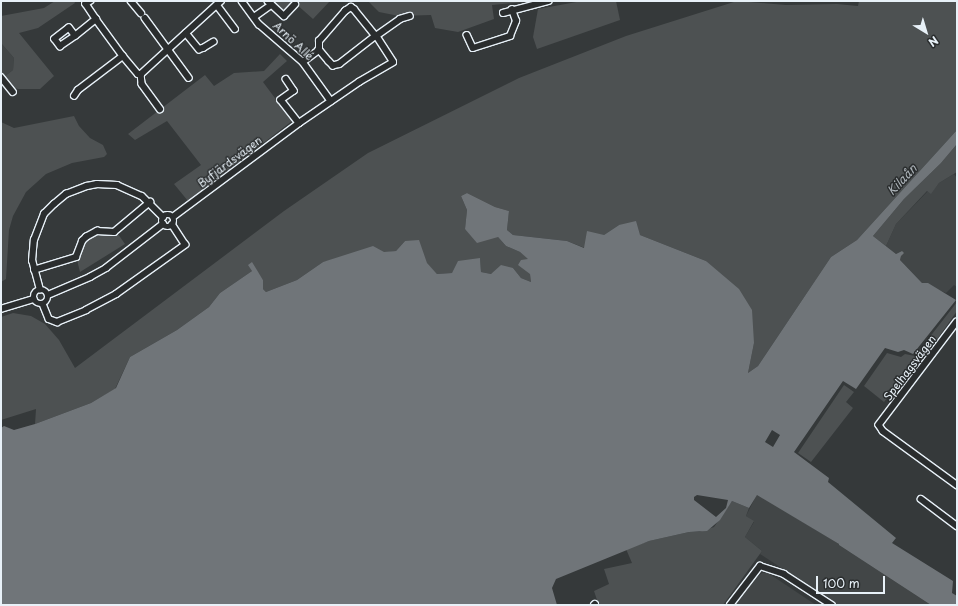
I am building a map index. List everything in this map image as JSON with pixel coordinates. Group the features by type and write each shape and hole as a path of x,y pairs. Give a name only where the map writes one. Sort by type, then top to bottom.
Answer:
{"street":[{"path":"131,1 189,78"},
{"name":"Arnö Allé","path":"242,1 259,24 304,62 331,101"},
{"path":"503,13 548,1"},
{"path":"87,2 96,19 123,56 138,74 141,74"},
{"path":"160,109 140,82 141,74 219,3 235,29"},
{"name":"Arnö Allé","path":"254,17 270,3 284,16 295,4"},
{"path":"376,36 351,7 345,11 319,41 319,50 328,62 333,66 337,65 400,19 410,16"},
{"path":"467,35 473,48 510,36 516,21 512,10"},
{"path":"75,36 96,19"},
{"path":"186,33 199,49 213,42"},
{"name":"Byfjärdsvägen","path":"173,217 299,123 393,62 376,36"},
{"path":"304,62 319,50"},
{"path":"74,96 78,90 123,56"},
{"path":"1,77 13,92"},
{"path":"286,79 294,91 282,100 299,123"},
{"path":"48,295 40,290 34,270 32,248 40,223 50,207 66,194 88,186 108,184 127,188 150,202 163,217 163,224"},
{"path":"34,270 76,257 82,241 91,233 103,230 114,232 150,202"},
{"path":"163,217 168,214 173,217 174,222 172,226"},
{"path":"163,224 167,227 172,226"},
{"path":"48,295 106,268 163,224"},
{"path":"43,304 49,319 57,322 86,310 116,294 185,245 172,226"},
{"path":"34,299 36,293 40,290"},
{"path":"43,304 47,301 48,295"},
{"path":"34,299 37,303 43,304"},
{"path":"1,309 34,299"},
{"name":"Spelhagsvägen","path":"957,322 879,426 883,431 957,486"},
{"path":"921,500 957,526"},
{"path":"730,605 760,566 784,574 832,605"}],"shaded area":[{"path":"55,1 74,1 75,3 38,28 19,33 54,76 40,89 18,89 10,86 4,77 13,70 14,58 1,43 1,16 44,8"},
{"path":"271,1 330,1 313,19 295,3 287,12 282,12"},
{"path":"368,1 535,1 492,5 494,19 458,32 435,28 431,15 399,16 379,12"},
{"path":"582,1 616,1 620,20 537,49 533,37 538,9"},
{"path":"737,1 786,5 837,4 858,6 859,1 957,1 957,130 857,240 831,257 758,366 748,373 754,343 706,261 640,235 619,225 585,248 567,241 513,235 507,230 509,211 495,207 467,193 461,196 467,210 465,229 498,237 506,246 520,252 529,259 531,282 521,278 513,268 491,274 481,272 480,259 452,273 437,274 405,241 396,251 323,262 297,280 266,292 263,289 263,280 251,263 252,271 220,293 209,307 177,330 130,357 115,389 91,403 35,424 36,409 1,420 1,317 13,313 31,316 45,324 59,340 75,368 284,211 368,153 519,78 626,36"},
{"path":"1,43 14,58 13,70 4,77 1,72"},
{"path":"280,54 287,61 263,82 292,121 188,201 174,184 201,165 167,121 135,140 128,134 205,75 214,86 234,73 264,71"},
{"path":"74,116 79,126 90,138 103,145 107,154 104,157 72,163 46,174 26,192 13,216 9,230 6,279 1,282 1,122 14,128"},
{"path":"957,130 957,144 941,163 904,199 873,236 896,254 902,251 904,253 900,260 922,283 928,283 956,300 913,354 904,350 898,352 885,348 856,389 843,381 794,452 829,478 828,482 896,538 892,543 953,581 952,593 957,596 957,605 931,605 839,544 757,495 749,508 732,501 720,520 707,531 689,532 649,541 556,579 552,588 557,605 1,605 1,428 4,426 14,430 35,424 91,403 116,388 130,357 177,330 209,307 220,293 252,271 248,265 252,262 263,280 263,289 266,292 297,280 323,262 373,246 384,252 396,251 405,241 419,240 427,263 437,274 452,273 458,261 480,258 481,272 491,274 501,265 513,268 521,278 531,282 530,274 518,265 521,260 528,259 520,252 506,246 498,237 477,243 465,229 467,210 461,196 467,193 495,207 509,211 507,230 513,235 567,241 584,248 587,231 604,235 619,225 636,221 640,235 706,261 739,289 752,310 754,343 748,373 758,366 831,257 857,240","holes":["772,430 780,435 773,447 765,442","697,495 728,500 726,508 716,517 694,500 694,497"]},
{"path":"957,144 957,172 939,183 931,194 927,191 896,224 886,246 873,236 904,199 941,163"},
{"path":"954,174 957,178 957,287 954,285 946,293 922,283 900,260 902,251 896,254 886,246 896,224 928,191 931,193 939,183"},
{"path":"97,233 118,234 125,244 80,272 77,260 80,257 86,240"},
{"path":"957,302 957,311 933,345 923,352 884,402 864,386 887,353 901,357 905,354 915,356"},
{"path":"844,385 854,392 846,402 853,408 811,462 798,453"},
{"path":"757,494 839,544 931,605 838,605 760,554 762,551 745,537 754,522 746,516"},
{"path":"732,501 749,508 746,516 754,521 745,537 762,551 723,605 595,605 598,603 594,591 609,584 604,569 632,563 626,549 649,541 689,532 699,532 714,527"},
{"path":"762,573 768,573 816,605 735,605 753,580"}],"water label":[{"name":"Kilaån","path":"902,180"}]}
